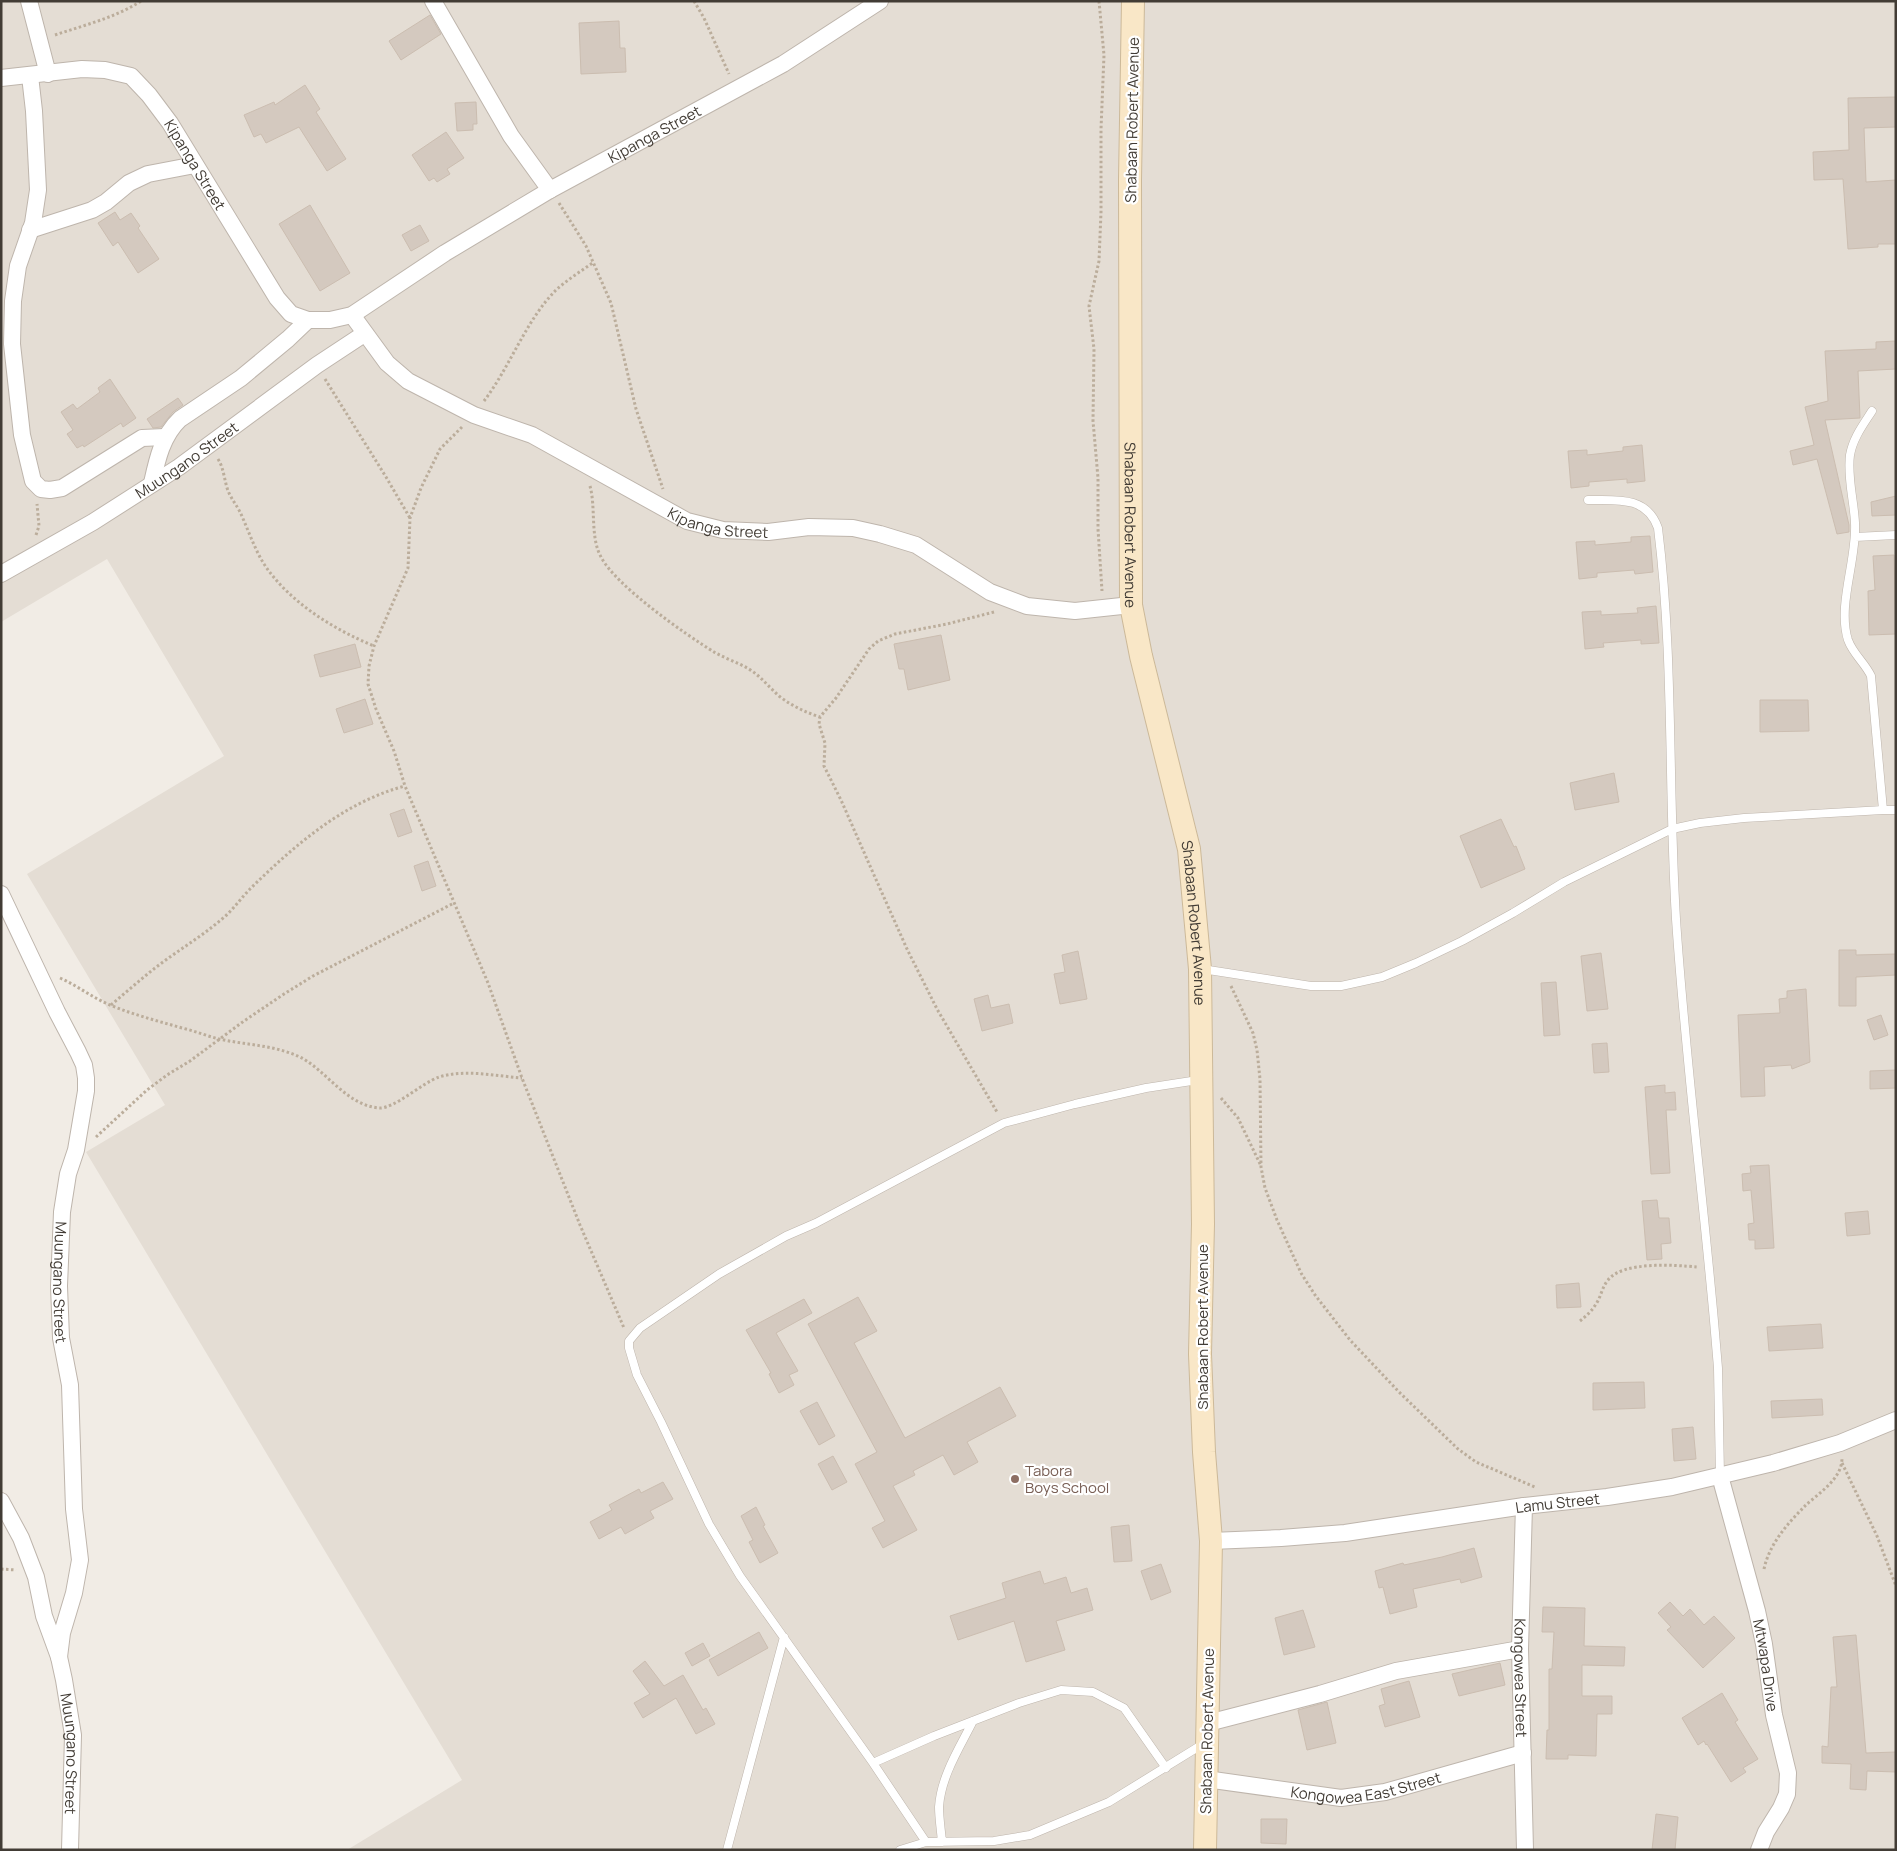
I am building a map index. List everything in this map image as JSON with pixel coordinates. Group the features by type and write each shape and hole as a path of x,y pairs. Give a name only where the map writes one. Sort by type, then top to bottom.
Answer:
{"street":[{"path":"28,1 48,74"},
{"path":"433,1 510,136 550,190"},
{"name":"Kipanga Street","path":"1,78 82,69 130,76 150,94 170,123 277,298 291,314 308,320 330,320 352,314 445,253 550,190 783,64 880,1"},
{"name":"Shabaan Robert Avenue","path":"1133,1 1130,180 1130,606 1189,849 1200,969 1203,1224 1200,1354 1204,1452 1211,1541 1205,1850"},
{"path":"30,76 38,190 30,230 7,306 6,339 22,435 33,481 41,489 62,488 142,438 166,437"},
{"path":"30,230 92,210 106,202 129,182 148,174 195,165"},
{"name":"Kipanga Street","path":"352,314 364,334 387,363 408,381 474,414 532,435 687,521 723,530 768,532 809,527 853,528 916,545 990,592 1027,606 1075,611 1130,606"},
{"path":"152,483 166,437 171,427 242,378 308,320"},
{"name":"Muungano Street","path":"1,574 93,522 206,448 317,365 364,334"},
{"name":"Muungano Street","path":"1,894 56,1012 84,1065 86,1091 76,1150 68,1174 62,1212 58,1286 61,1338 70,1385 74,1509 80,1560 74,1593 62,1633 58,1658"},
{"name":"Lamu Street","path":"1211,1541 1345,1533 1524,1506 1672,1487 1773,1463 1840,1443 1896,1420"},
{"name":"Mtwapa Drive","path":"1720,1476 1758,1620 1774,1715 1788,1773 1787,1794 1781,1808 1766,1832 1759,1850"},
{"name":"Muungano Street","path":"1,1501 21,1538 33,1569 44,1616 58,1658 71,1717 73,1788 70,1850"},
{"name":"Kongowea Street","path":"1524,1506 1520,1649 1525,1850"},
{"path":"1208,1733 1320,1694 1396,1671 1520,1649"},
{"name":"Kongowea East Street","path":"1206,1779 1341,1798 1385,1792 1523,1754"}],"lane":[{"path":"1872,411 1857,433 1850,456 1855,537 1847,595 1846,628 1854,651 1871,676 1883,810"},
{"path":"1588,500 1611,500 1642,506 1650,512 1658,528 1668,654 1676,918 1684,1020 1710,1268 1718,1368 1720,1476"},
{"path":"1855,537 1896,535"},
{"path":"1200,969 1312,986 1341,986 1382,977 1462,941 1564,882 1672,829 1700,823 1744,818 1896,810"},
{"path":"926,1842 873,1763 740,1576 709,1524 637,1375 630,1355 629,1341 640,1328 656,1316 727,1269 786,1236 816,1223 1004,1124 1075,1104 1146,1088 1200,1080"},
{"path":"727,1850 784,1637"},
{"path":"873,1763 934,1736 1019,1703 1060,1690 1093,1692 1124,1708 1166,1768"},
{"path":"942,1842 939,1805 943,1786 955,1755 974,1721"},
{"path":"900,1850 926,1842 994,1841 1030,1835 1109,1802 1166,1768 1208,1733"}],"path":[{"path":"39,40 101,20 141,1"},
{"path":"694,1 704,18 735,89"},
{"path":"1099,1 1104,55 1101,129 1101,220 1099,261 1089,306 1094,349 1093,421 1098,478 1102,608"},
{"path":"550,190 594,262 611,303 636,409 662,486 666,509"},
{"path":"594,262 556,290 543,306 491,393 474,414 440,449 420,488 410,518 408,568 396,600 374,646 369,666 368,684 376,709 394,751 404,786 488,983 522,1078 580,1225 629,1341"},
{"path":"317,365 410,518"},
{"path":"206,448 217,456 230,497 240,512 260,558 270,572 294,596 325,621 353,637 374,646"},
{"path":"578,460 592,496 597,548 612,572 660,614 689,636 716,653 739,662 754,672 779,696 792,705 820,718"},
{"path":"26,559 39,526 36,486"},
{"path":"1004,1124 920,974 836,788 826,770 823,759 825,743 820,718 869,649 878,641 895,634 1027,606"},
{"path":"111,1006 155,968 200,937 224,917 278,862 328,822 380,794 404,786"},
{"path":"76,1150 96,1136 146,1090 190,1061 252,1015 313,976 454,903"},
{"path":"37,968 111,1006 138,1016 219,1039 274,1048 301,1058 357,1101 373,1107 382,1108 392,1104 424,1084 440,1077 458,1074 479,1074 522,1078"},
{"path":"1223,973 1253,1032 1260,1079 1262,1177 1269,1201 1301,1273 1315,1295 1350,1340 1399,1392 1467,1457 1566,1502"},
{"path":"1200,1080 1220,1097 1238,1118 1261,1166"},
{"path":"1580,1321 1596,1305 1608,1280 1622,1270 1669,1266 1710,1268"},
{"path":"1762,1576 1769,1554 1776,1541 1795,1517 1840,1472 1842,1463 1840,1443"},
{"path":"1842,1463 1877,1536 1896,1586"}],"shaded area":[{"path":"1,1 1896,1 1896,1850 347,1850 462,1780 86,1152 165,1105 27,874 224,756 107,559 1,622"}],"building":[{"path":"430,15 441,34 401,60 389,41"},
{"path":"619,21 620,48 625,48 626,72 581,74 579,23"},
{"path":"305,85 320,109 316,112 346,159 327,171 299,127 266,143 261,134 254,137 244,115 274,102 275,105"},
{"path":"1896,97 1896,127 1864,128 1866,182 1896,180 1896,244 1878,244 1878,247 1848,249 1843,179 1814,180 1813,152 1849,150 1848,98"},
{"path":"476,102 477,124 473,124 473,130 457,131 455,103"},
{"path":"446,132 464,158 447,169 450,174 437,182 434,178 429,181 412,155"},
{"path":"310,205 350,273 320,291 279,224"},
{"path":"115,212 120,220 131,213 140,226 138,228 159,259 138,273 118,242 113,246 98,223"},
{"path":"420,225 429,241 411,251 402,235"},
{"path":"1896,341 1896,369 1858,371 1860,418 1825,420 1849,525 1849,532 1837,534 1817,459 1793,465 1790,451 1814,445 1805,407 1828,401 1825,351 1876,349 1876,342"},
{"path":"110,379 136,418 123,427 121,423 84,447 83,445 77,448 67,434 73,430 61,412 73,404 77,409 100,392 98,388"},
{"path":"178,398 183,405 173,412 161,427 153,428 147,419"},
{"path":"1642,445 1645,481 1627,483 1627,479 1589,482 1589,486 1571,488 1568,451 1587,450 1587,455 1623,451 1623,447"},
{"path":"1896,496 1896,515 1872,516 1871,502"},
{"path":"1650,536 1653,572 1635,574 1634,570 1597,573 1597,577 1579,579 1576,542 1595,541 1595,545 1631,542 1631,537"},
{"path":"1894,555 1896,634 1869,635 1868,591 1875,590 1873,556"},
{"path":"1656,606 1659,643 1641,644 1641,640 1603,643 1604,647 1585,649 1582,612 1601,611 1601,615 1638,613 1637,608"},
{"path":"941,635 950,680 908,690 904,669 899,669 894,644"},
{"path":"355,644 361,667 320,677 314,655"},
{"path":"365,699 373,724 344,733 336,709"},
{"path":"1760,700 1808,700 1809,731 1760,732"},
{"path":"1614,773 1619,802 1575,810 1570,783"},
{"path":"404,809 412,832 398,837 390,814"},
{"path":"1501,819 1514,847 1516,846 1525,869 1481,888 1460,836"},
{"path":"428,861 436,886 422,891 414,866"},
{"path":"1839,950 1856,950 1856,955 1896,954 1896,975 1856,977 1856,1006 1839,1006"},
{"path":"1078,951 1087,999 1060,1004 1054,974 1065,972 1062,955"},
{"path":"1601,953 1608,1009 1587,1011 1581,956"},
{"path":"1556,982 1560,1035 1544,1036 1541,983"},
{"path":"1806,989 1810,1062 1792,1069 1791,1065 1764,1067 1765,1096 1741,1097 1738,1015 1780,1013 1779,999 1787,998 1787,991"},
{"path":"988,995 991,1008 1009,1004 1013,1023 982,1031 974,999"},
{"path":"1881,1015 1888,1035 1874,1040 1867,1020"},
{"path":"1607,1043 1609,1072 1594,1073 1592,1044"},
{"path":"1896,1070 1896,1088 1870,1089 1870,1071"},
{"path":"1665,1085 1665,1093 1675,1092 1676,1110 1666,1110 1670,1173 1651,1174 1645,1087"},
{"path":"1769,1165 1774,1248 1755,1249 1755,1240 1749,1240 1748,1224 1754,1223 1751,1190 1743,1191 1742,1174 1751,1173 1750,1166"},
{"path":"1657,1200 1659,1218 1669,1218 1671,1243 1661,1244 1662,1259 1647,1260 1642,1201"},
{"path":"1868,1211 1870,1234 1847,1236 1845,1213"},
{"path":"1579,1283 1581,1307 1557,1308 1556,1285"},
{"path":"858,1297 877,1331 854,1343 905,1438 1000,1387 1016,1416 967,1442 978,1462 954,1475 943,1455 913,1471 915,1475 893,1486 917,1530 883,1548 872,1528 885,1521 855,1464 877,1452 808,1324"},
{"path":"804,1299 812,1313 776,1333 798,1371 789,1375 794,1385 779,1393 769,1374 771,1373 746,1330"},
{"path":"1821,1324 1823,1348 1769,1351 1767,1327"},
{"path":"1644,1382 1645,1408 1593,1410 1593,1383"},
{"path":"1822,1399 1823,1415 1772,1418 1771,1401"},
{"path":"817,1402 835,1436 819,1445 800,1411"},
{"path":"1693,1427 1696,1459 1674,1461 1672,1429"},
{"path":"833,1456 847,1482 832,1490 818,1464"},
{"path":"663,1482 673,1499 650,1511 654,1518 625,1534 621,1527 599,1539 590,1522 612,1510 609,1505 639,1489 641,1493"},
{"path":"756,1507 765,1525 763,1526 778,1553 760,1563 749,1542 753,1540 741,1516"},
{"path":"1129,1525 1132,1561 1114,1562 1111,1527"},
{"path":"1474,1548 1482,1577 1461,1583 1460,1579 1413,1589 1417,1607 1390,1614 1383,1587 1379,1588 1375,1571 1403,1563 1404,1565 1442,1557"},
{"path":"1161,1564 1171,1592 1151,1600 1141,1571"},
{"path":"1040,1571 1044,1584 1066,1577 1071,1593 1087,1588 1093,1610 1056,1621 1065,1650 1026,1662 1014,1621 958,1640 950,1616 1006,1598 1002,1583"},
{"path":"1670,1602 1683,1616 1690,1609 1704,1625 1714,1616 1735,1638 1703,1668 1667,1630 1671,1627 1658,1613"},
{"path":"1543,1607 1585,1608 1584,1646 1625,1647 1624,1666 1582,1665 1582,1696 1612,1696 1612,1714 1597,1714 1596,1756 1568,1755 1568,1759 1546,1759 1547,1730 1549,1730 1549,1669 1552,1669 1554,1632 1542,1632"},
{"path":"1303,1610 1315,1647 1284,1655 1275,1618"},
{"path":"759,1632 768,1648 718,1676 709,1660"},
{"path":"1856,1635 1866,1753 1896,1752 1896,1772 1867,1771 1866,1790 1850,1789 1851,1764 1822,1763 1822,1746 1828,1747 1831,1687 1837,1687 1833,1637"},
{"path":"703,1643 710,1656 692,1666 685,1653"},
{"path":"645,1661 664,1686 683,1675 703,1710 706,1708 715,1724 696,1734 676,1698 643,1718 634,1703 650,1694 633,1671"},
{"path":"1500,1663 1505,1685 1459,1696 1452,1674"},
{"path":"1409,1681 1420,1717 1385,1727 1379,1706 1385,1704 1381,1689"},
{"path":"1722,1693 1738,1720 1735,1722 1758,1759 1743,1768 1746,1772 1731,1782 1707,1744 1704,1741 1698,1745 1682,1718"},
{"path":"1327,1702 1336,1743 1307,1750 1298,1710"},
{"path":"1656,1814 1678,1817 1675,1850 1652,1850"},
{"path":"1261,1819 1287,1819 1286,1844 1261,1843"}],"place":[{"name":"Tabora Boys School","path":"1015,1479"}]}
